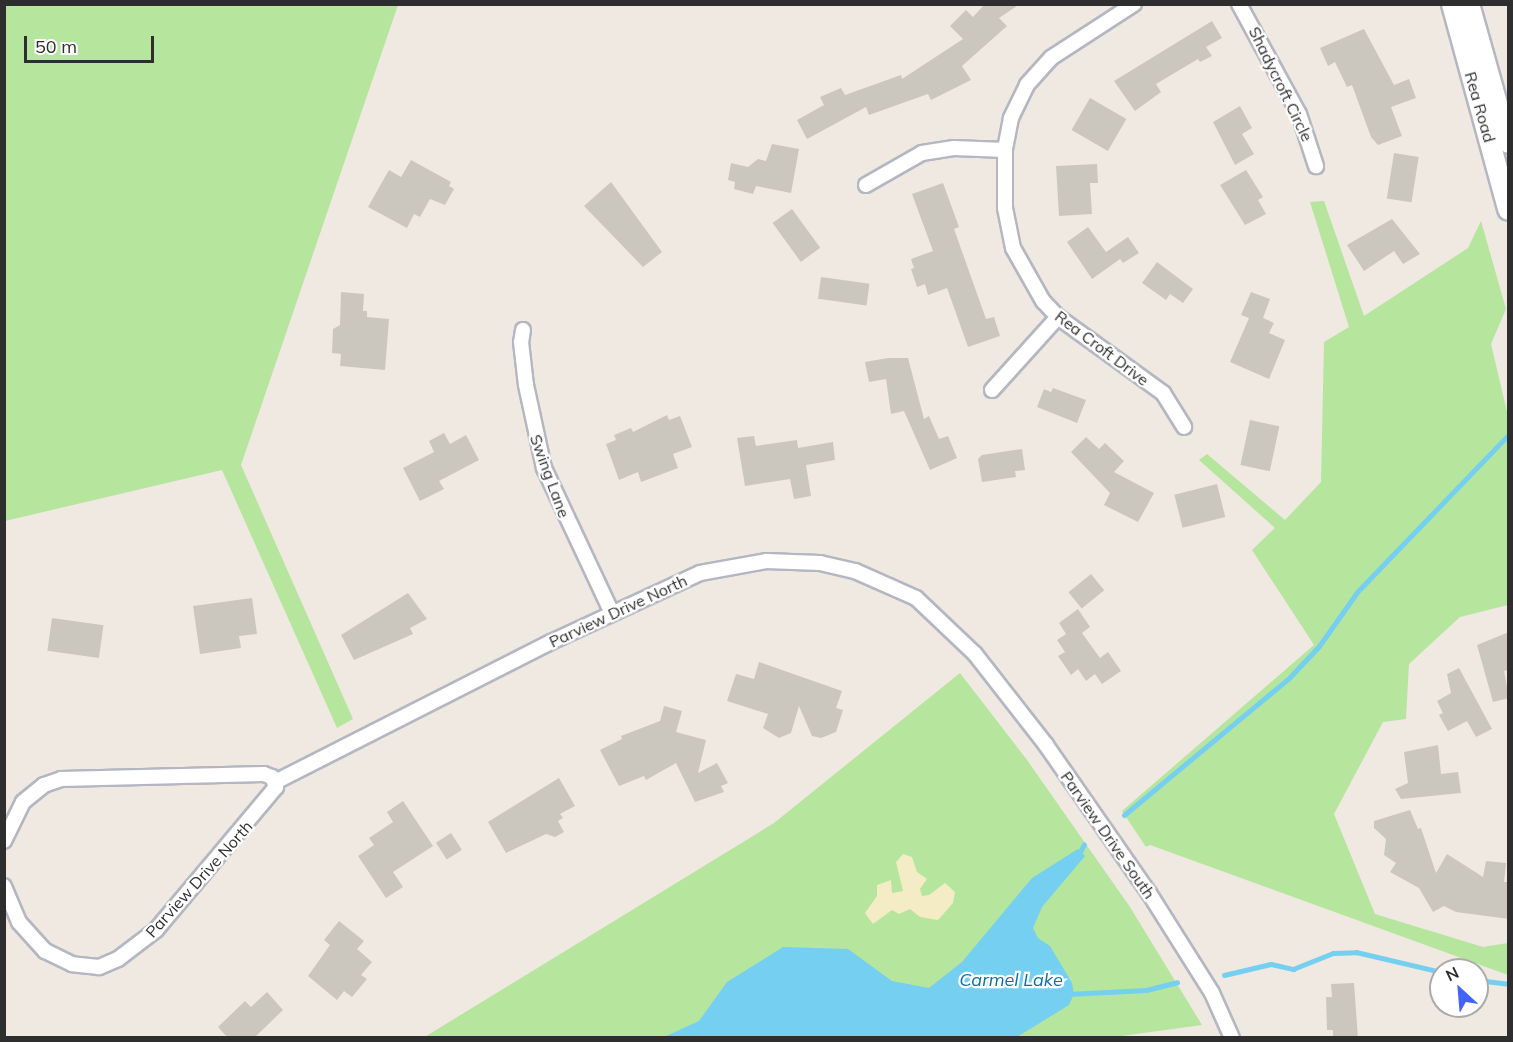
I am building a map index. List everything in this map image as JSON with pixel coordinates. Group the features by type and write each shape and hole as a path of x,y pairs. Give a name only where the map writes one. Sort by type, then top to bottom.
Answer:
{"main road":[{"name":"Rea Road","path":"1452,4 1509,209"},
{"name":"Rea Road","path":"1469,4 1509,143"}],"street":[{"name":"Rea Croft Drive","path":"1134,4 1052,58 1034,75 1015,106 1005,150 1005,208 1013,248 1026,276 1058,317 1163,393 1184,427"},
{"name":"Shadycroft Circle","path":"1239,4 1299,114 1316,166"},
{"path":"866,185 922,153 954,147 1005,150"},
{"path":"992,390 1058,317"},
{"name":"Swing Lane","path":"523,330 521,342 526,385 544,468 612,613"},
{"name":"Parview Drive North","path":"4,841 23,802 44,785 61,779 273,779 612,613 700,573 766,561 802,562 855,571 902,589 940,618 965,644"},
{"name":"Parview Drive South","path":"965,644 1046,745 1149,893 1212,993 1232,1038"},
{"name":"Parview Drive North","path":"4,886 19,922 45,951 72,964 99,967 118,959 156,930 275,793 273,779"}],"green space":[{"path":"4,5 398,5 241,465 353,719 337,728 222,470 5,521"},
{"path":"1324,201 1364,316 1468,248 1481,221 1506,309 1491,344 1508,416 1508,605 1460,617 1409,664 1406,719 1383,722 1334,814 1375,914 1483,947 1508,943 1508,975 1489,968 1489,958 1461,958 1150,845 1146,847 1122,811 1314,645 1252,550 1275,528 1199,460 1207,454 1285,520 1321,482 1324,342 1349,327 1310,202"},
{"path":"960,673 1027,760 1130,907 1202,1025 1107,1038 423,1038 774,823"}],"sand":[{"path":"903,854 912,857 917,872 927,879 920,889 922,896 929,895 945,883 955,892 953,903 938,920 920,917 910,909 899,914 892,910 873,924 865,913 877,896 877,885 891,880 892,893 903,891 896,862"}],"water":[{"name":"Carmel Lake","path":"1078,849 1085,856 1042,907 1033,928 1038,938 1050,946 1072,983 1074,994 1069,1005 1017,1037 664,1037 699,1021 727,982 783,947 848,949 892,981 929,988 962,962 1032,878"}],"building":[{"path":"985,4 1020,4 999,18 1007,26 962,66 971,80 931,100 928,94 869,115 866,107 807,139 797,120 824,105 820,97 841,88 845,95 901,75 902,79 963,39 950,26 966,10 973,17"},
{"path":"1212,21 1222,38 1206,47 1212,56 1200,62 1198,59 1156,84 1161,92 1135,111 1114,81"},
{"path":"1364,29 1394,85 1409,79 1416,98 1391,107 1402,136 1378,145 1371,137 1352,85 1347,87 1335,62 1328,66 1320,48"},
{"path":"1090,98 1126,119 1108,151 1072,130"},
{"path":"1240,106 1252,128 1242,134 1254,154 1235,165 1213,122"},
{"path":"772,144 799,149 791,193 756,186 753,194 734,189 735,182 728,180 731,163 748,167 758,159 766,161"},
{"path":"1394,153 1419,157 1411,202 1387,198"},
{"path":"411,160 451,182 449,186 454,189 445,205 430,199 420,217 414,214 407,228 368,207 389,170 401,177"},
{"path":"1097,164 1098,183 1090,183 1092,214 1059,216 1056,166"},
{"path":"1246,170 1263,197 1258,200 1266,214 1245,225 1220,185"},
{"path":"611,182 662,252 643,267 584,206"},
{"path":"943,183 959,227 954,229 986,319 994,317 1000,336 968,347 947,288 928,295 925,284 917,287 911,269 914,268 911,259 933,251 912,194"},
{"path":"792,209 820,248 801,262 773,223"},
{"path":"1392,219 1420,254 1403,264 1394,251 1364,271 1347,245"},
{"path":"1088,227 1106,252 1128,237 1139,253 1123,263 1120,259 1092,279 1067,242"},
{"path":"1157,262 1193,289 1183,303 1170,294 1166,300 1142,283"},
{"path":"821,277 870,284 866,306 818,299"},
{"path":"341,292 364,294 363,311 367,311 367,317 389,319 385,370 340,366 341,354 332,353 333,329 340,325"},
{"path":"1251,292 1270,299 1263,318 1274,323 1269,333 1285,340 1269,379 1230,362 1249,318 1241,315"},
{"path":"888,358 908,358 924,419 929,416 939,439 948,436 957,458 930,470 904,411 891,414 886,379 869,382 865,362"},
{"path":"1053,388 1086,400 1077,423 1037,407 1044,389 1051,392"},
{"path":"667,415 669,420 680,416 692,447 673,454 678,468 641,482 638,472 619,480 606,444 616,440 614,435 631,428 633,432"},
{"path":"1250,420 1279,426 1270,471 1240,465"},
{"path":"444,433 450,444 466,435 479,460 439,481 444,489 420,501 403,468 434,452 429,441"},
{"path":"754,436 756,446 797,440 798,448 833,442 835,460 806,465 811,496 794,499 790,479 745,486 737,438"},
{"path":"1086,437 1099,449 1105,443 1124,461 1114,472 1154,493 1138,522 1104,505 1110,493 1071,452"},
{"path":"1022,449 1025,470 1015,471 1016,477 982,482 978,459 982,455"},
{"path":"1217,484 1225,517 1183,528 1174,495"},
{"path":"1091,574 1104,590 1082,609 1068,592"},
{"path":"408,593 427,619 410,628 413,634 354,660 341,635"},
{"path":"252,598 257,634 239,636 241,648 200,654 193,606"},
{"path":"1078,609 1090,627 1082,633 1100,658 1108,652 1121,671 1102,684 1095,674 1086,681 1078,669 1071,675 1058,656 1065,652 1057,640 1066,634 1059,623"},
{"path":"52,618 103,625 99,658 47,651"},
{"path":"1509,632 1509,670 1504,671 1509,698 1493,702 1477,645"},
{"path":"759,662 842,691 836,708 843,710 836,732 821,738 812,736 799,706 791,733 779,738 763,728 768,714 727,701 736,674 754,679"},
{"path":"1459,668 1492,729 1476,737 1467,721 1448,731 1439,715 1443,713 1437,701 1451,693 1447,674"},
{"path":"664,706 682,711 676,732 706,740 698,773 717,763 728,783 721,786 724,792 695,802 676,763 646,780 644,776 619,786 600,750 622,739 621,736 660,721"},
{"path":"1438,745 1441,774 1458,772 1461,793 1401,799 1395,789 1408,783 1404,752"},
{"path":"559,778 575,806 560,814 563,818 558,821 564,832 555,837 546,834 506,853 488,822"},
{"path":"403,801 433,846 393,872 403,887 386,898 358,856 374,845 369,838 393,822 387,812"},
{"path":"1410,810 1418,829 1421,828 1436,873 1447,854 1483,877 1486,861 1506,863 1504,882 1509,882 1509,919 1456,912 1444,906 1433,912 1419,888 1390,872 1396,863 1384,855 1386,839 1374,828 1374,821"},
{"path":"451,833 462,850 447,860 436,843"},
{"path":"339,921 364,941 357,949 372,962 361,975 367,979 352,997 344,991 337,1000 308,976 330,945 324,940"},
{"path":"1354,983 1358,1038 1333,1038 1333,1030 1327,1030 1326,997 1332,997 1331,984"},
{"path":"267,992 283,1010 254,1038 228,1038 218,1027 245,1001 251,1007"}],"waterway":[{"path":"1124,815 1289,678 1319,646 1358,591 1508,435"},
{"path":"1078,856 1084,844"},
{"path":"1224,975 1271,964 1293,969 1333,953 1356,952 1429,969"},
{"path":"1068,994 1146,990 1177,982"},
{"path":"1489,982 1508,984"}]}
